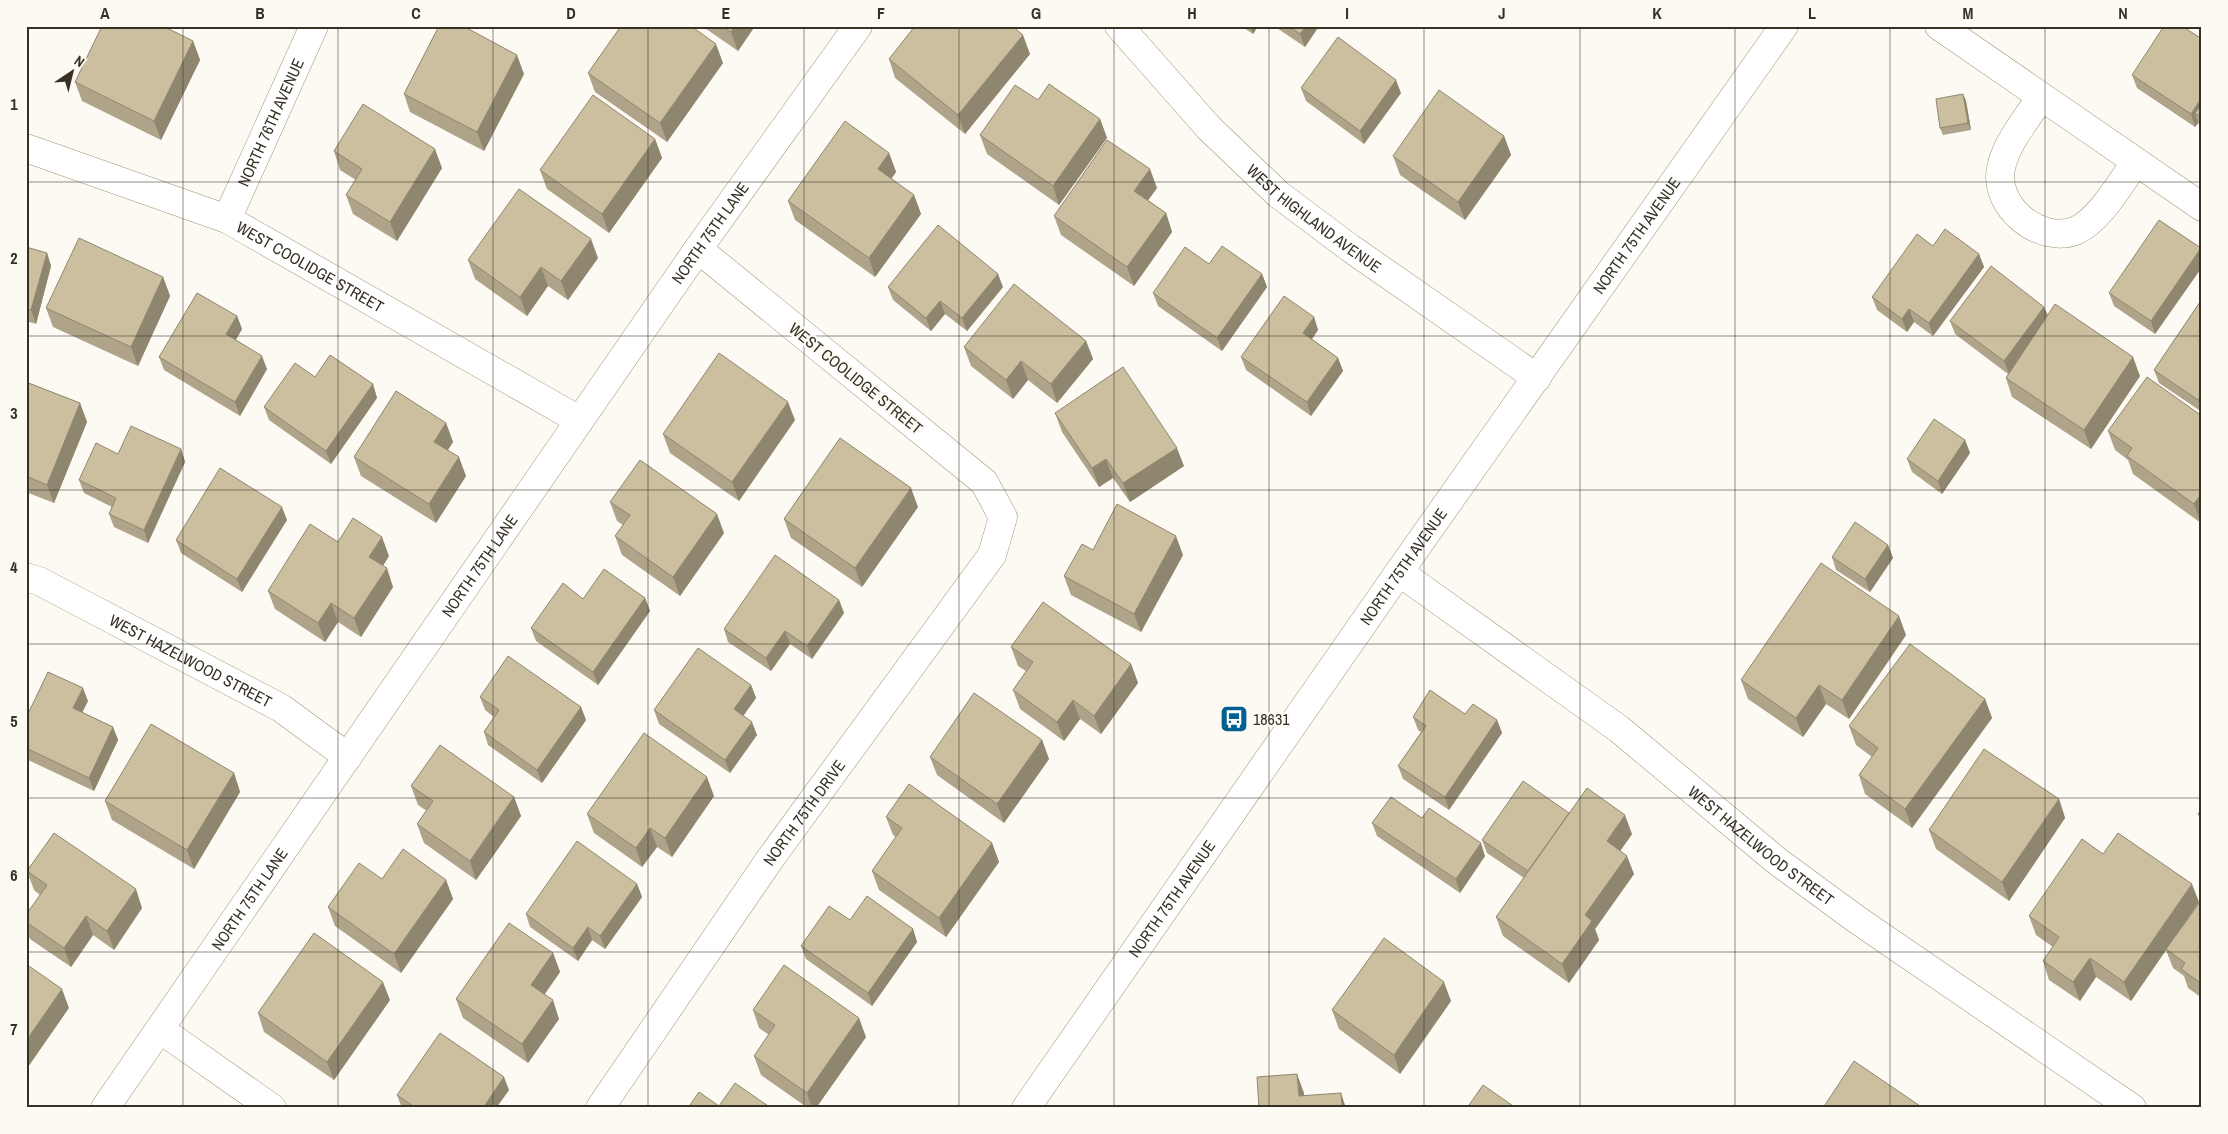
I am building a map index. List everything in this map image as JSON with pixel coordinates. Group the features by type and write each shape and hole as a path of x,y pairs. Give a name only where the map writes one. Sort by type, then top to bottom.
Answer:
{"street":[{"name":"NORTH 76TH AVENUE","path":"227,219 314,26"},
{"name":"NORTH 75TH LANE","path":"105,1108 698,248 858,26"},
{"name":"WEST HIGHLAND AVENUE","path":"1119,26 1210,128 1278,194 1358,254 1537,378"},
{"name":"NORTH 75TH AVENUE","path":"1026,1108 1399,572 1784,26"},
{"path":"1939,26 2040,98 2202,207"},
{"path":"2040,98 2009,147 2001,168 2002,190 2015,214 2052,235 2075,230 2100,212 2135,163"},
{"name":"WEST COOLIDGE STREET","path":"26,148 227,219 579,420"},
{"name":"WEST COOLIDGE STREET","path":"698,248 984,482 1003,517"},
{"name":"NORTH 75TH DRIVE","path":"600,1108 770,859 992,555 1003,517"},
{"name":"WEST HAZELWOOD STREET","path":"1399,572 1619,729 1778,861 1848,914 2132,1108"},
{"name":"WEST HAZELWOOD STREET","path":"26,577 39,581 281,708 348,757"},
{"path":"160,1030 272,1108"}],"building":[{"path":"102,26 163,26 193,41 154,121 75,82"},
{"path":"439,26 463,26 517,55 477,132 404,94"},
{"path":"621,26 691,26 716,44 660,123 588,73"},
{"path":"722,26 735,26 731,32"},
{"path":"915,26 1012,26 1023,35 958,115 889,59"},
{"path":"1288,26 1306,26 1300,34"},
{"path":"2164,26 2182,26 2202,39 2202,97 2191,114 2132,75"},
{"path":"1338,37 1396,80 1360,131 1301,88"},
{"path":"1049,84 1100,119 1053,186 980,135 1015,85 1038,100"},
{"path":"1439,90 1504,136 1458,202 1393,156"},
{"path":"1963,94 1968,123 1940,128 1936,99"},
{"path":"593,95 655,139 602,214 540,170"},
{"path":"363,104 435,149 390,222 346,195 362,169 334,151"},
{"path":"2202,104 2202,118 2195,113"},
{"path":"845,121 889,153 878,169 914,195 869,258 788,201"},
{"path":"1107,140 1150,169 1134,191 1166,213 1127,267 1054,216"},
{"path":"519,189 591,239 561,281 541,267 520,297 468,260"},
{"path":"2159,220 2201,248 2151,321 2109,293"},
{"path":"938,225 998,274 962,318 940,301 926,318 888,287"},
{"path":"1945,229 1979,254 1929,323 1909,309 1902,319 1872,297 1917,234 1933,246"},
{"path":"79,238 163,277 131,347 46,308"},
{"path":"1222,246 1262,274 1217,338 1153,293 1185,247 1209,264"},
{"path":"26,247 47,253 31,310 26,309"},
{"path":"1991,266 2044,307 2004,361 1950,321"},
{"path":"1014,284 1086,341 1051,384 1021,361 1006,380 964,347"},
{"path":"197,293 237,316 226,334 262,356 235,402 159,357"},
{"path":"1284,296 1314,317 1303,333 1338,358 1307,402 1241,357"},
{"path":"2202,299 2202,394 2198,400 2154,370"},
{"path":"2055,304 2133,357 2084,430 2006,378"},
{"path":"719,353 788,402 732,482 663,434"},
{"path":"330,355 373,384 326,451 264,407 295,363 315,377"},
{"path":"1123,367 1177,448 1123,483 1106,459 1092,468 1055,413"},
{"path":"2147,377 2202,416 2202,493 2194,504 2127,456 2132,448 2108,431"},
{"path":"26,382 80,403 47,485 26,476"},
{"path":"396,391 446,423 434,442 459,457 429,504 354,457"},
{"path":"1934,419 1965,440 1938,481 1907,459"},
{"path":"131,426 181,449 144,530 109,514 116,498 79,480 96,443 118,454"},
{"path":"840,438 911,488 855,568 784,519"},
{"path":"640,460 717,514 673,577 615,536 630,515 610,502"},
{"path":"220,468 282,507 237,579 176,540"},
{"path":"1117,504 1176,536 1134,614 1064,576 1082,544 1093,550"},
{"path":"353,518 382,537 369,557 387,568 354,618 331,603 318,623 268,591 310,524 338,542"},
{"path":"1855,522 1888,545 1865,579 1832,557"},
{"path":"775,555 839,600 807,646 785,631 766,658 724,629"},
{"path":"1821,563 1899,616 1842,700 1819,685 1796,718 1741,680"},
{"path":"604,569 645,598 593,672 531,628 563,583 583,599"},
{"path":"1043,602 1131,664 1094,716 1073,700 1057,722 1013,690 1033,662 1011,647"},
{"path":"1910,644 1985,699 1905,809 1859,775 1878,748 1849,726"},
{"path":"698,648 751,685 734,709 752,722 725,760 654,710"},
{"path":"508,656 581,707 537,770 484,732 499,710 480,697"},
{"path":"48,672 83,688 73,708 113,727 89,778 26,748 26,718"},
{"path":"1430,690 1465,714 1473,704 1497,720 1445,797 1398,766 1426,726 1413,717"},
{"path":"974,693 1042,740 997,804 930,757"},
{"path":"151,724 234,773 187,850 105,801"},
{"path":"644,733 707,777 665,838 650,828 636,848 587,814"},
{"path":"440,745 514,797 470,861 417,824 433,801 411,786"},
{"path":"1984,749 2059,799 2002,882 1929,830"},
{"path":"1523,781 1569,813 1528,871 1482,840"},
{"path":"909,784 992,843 939,918 872,871 902,828 886,817"},
{"path":"1587,788 1625,815 1607,841 1627,856 1585,915 1592,921 1562,964 1496,917"},
{"path":"1391,797 1422,818 1429,808 1481,843 1456,879 1372,823"},
{"path":"54,833 136,889 107,931 86,916 64,948 26,922 26,915 47,885 27,871"},
{"path":"2118,833 2192,884 2124,982 2090,958 2073,982 2043,961 2059,937 2029,916 2082,839 2103,854"},
{"path":"577,841 637,884 600,936 588,927 573,948 526,914"},
{"path":"403,849 446,880 394,954 328,907 359,863 382,879"},
{"path":"867,896 913,929 868,993 801,946 829,906 850,920"},
{"path":"2202,899 2202,984 2181,969 2185,963 2166,949"},
{"path":"509,923 553,953 531,985 553,1000 522,1044 456,999"},
{"path":"314,933 383,982 327,1062 258,1013"},
{"path":"1384,938 1444,982 1394,1055 1332,1010"},
{"path":"26,964 62,989 26,1041"},
{"path":"784,965 859,1018 807,1093 754,1056 775,1025 753,1010"},
{"path":"440,1033 504,1077 483,1108 416,1108 397,1095"},
{"path":"1854,1061 1923,1108 1823,1108"},
{"path":"1297,1074 1299,1096 1341,1093 1342,1108 1259,1108 1257,1077"},
{"path":"735,1083 771,1108 688,1108 699,1092 719,1106"},
{"path":"1483,1085 1516,1108 1467,1108"}],"place":[{"name":"18631","path":"1234,719"}]}
